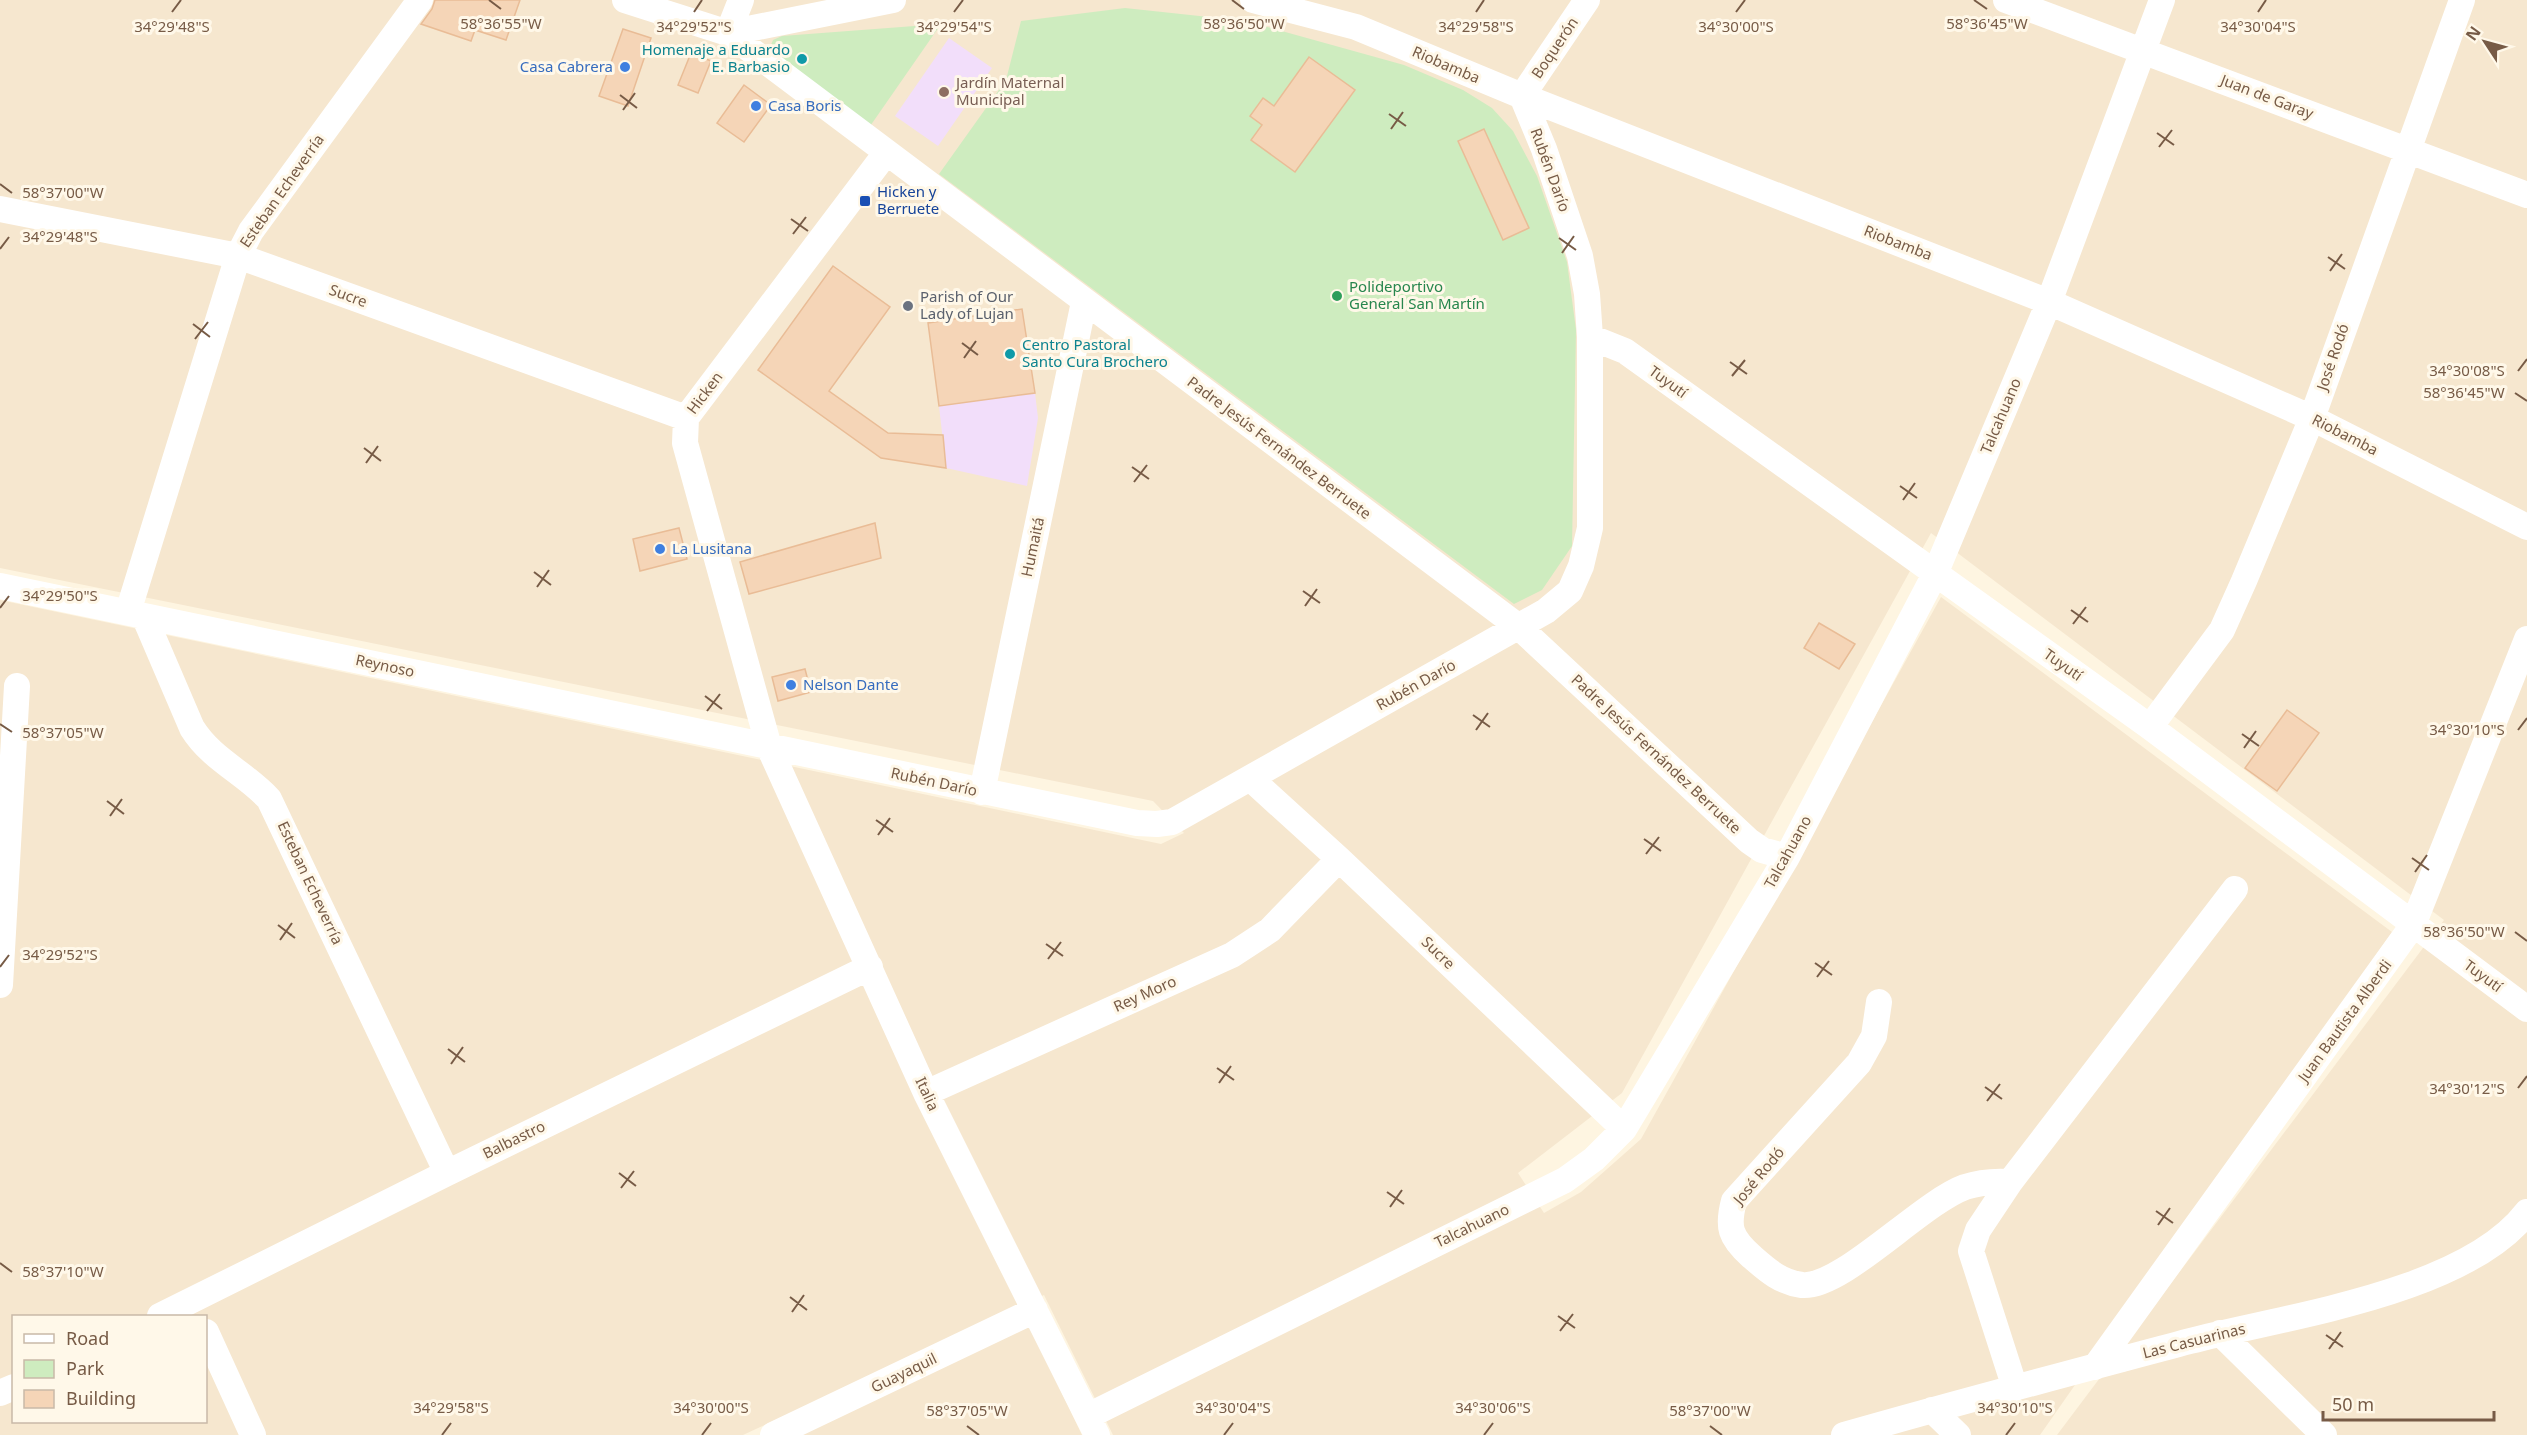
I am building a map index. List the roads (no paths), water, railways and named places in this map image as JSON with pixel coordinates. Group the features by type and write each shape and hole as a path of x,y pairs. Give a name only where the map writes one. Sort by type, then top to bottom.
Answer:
{"street":[{"name":"Esteban Echeverría","path":"420,0 251,231 238,256 136,614 202,744 257,786 269,799 447,1173"},
{"path":"625,0 728,33 893,0"},
{"path":"728,33 741,0"},
{"name":"Riobamba","path":"1253,0 1356,27 1522,96 2049,302 2312,418 2527,527"},
{"name":"Boquerón","path":"1522,96 1587,0"},
{"name":"Juan de Garay","path":"2006,0 2527,195"},
{"name":"Talcahuano","path":"1092,1426 1565,1180 1594,1159 1624,1129 1787,857 1935,574 2049,302 2162,0"},
{"name":"José Rodó","path":"2150,727 2222,630 2312,418 2406,150 2462,0"},
{"name":"Padre Jesús Fernández Berruete","path":"728,33 1519,627 1749,841 1762,850 1787,857"},
{"name":"Rubén Darío","path":"769,747 1137,823 1172,822 1519,627 1546,611 1570,591 1581,566 1590,528 1590,337 1587,294 1580,256 1544,149 1522,96"},
{"name":"Hicken","path":"769,747 685,443 686,418 886,153"},
{"name":"Sucre","path":"0,209 238,256 686,418"},
{"name":"Humaitá","path":"982,792 1084,302"},
{"name":"Tuyutí","path":"1590,337 1625,351 2150,727 2527,1009"},
{"name":"Reynoso","path":"0,586 769,747"},
{"name":"Juan Bautista Alberdi","path":"2095,1367 2413,925 2527,639"},
{"path":"0,985 17,686"},
{"name":"Italia","path":"769,747 926,1093 1092,1426"},
{"name":"Sucre","path":"1251,779 1339,859 1624,1129"},
{"name":"Rey Moro","path":"926,1093 1232,955 1270,930 1339,859"},
{"path":"2015,1388 1971,1251 1978,1230 2010,1182 2235,889"},
{"name":"Balbastro","path":"169,1315 195,1309 447,1173 870,967"},
{"name":"José Rodó","path":"1880,1002 1874,1036 1859,1063 1734,1201 1729,1221 1731,1233 1743,1249 1777,1278 1803,1285 1822,1282 1851,1265 1929,1206 1964,1187 1989,1181 2010,1182"},
{"name":"Las Casuarinas","path":"1844,1435 2220,1333 2370,1299 2445,1270 2495,1244 2527,1212"},
{"name":"Guayaquil","path":"773,1435 1035,1310"},
{"path":"2220,1333 2324,1435"},
{"path":"207,1334 253,1435"},
{"path":"1932,1410 1958,1435"}],"place":[{"name":"Homenaje a Eduardo E. Barbasio","path":"802,59"},
{"name":"Casa Cabrera","path":"625,67"},
{"name":"Jardín Maternal Municipal","path":"944,92"},
{"name":"Casa Boris","path":"756,106"},
{"name":"Hicken y Berruete","path":"865,201"},
{"name":"Polideportivo General San Martín","path":"1337,296"},
{"name":"Parish of Our Lady of Lujan","path":"908,306"},
{"name":"Centro Pastoral Santo Cura Brochero","path":"1010,354"},
{"name":"La Lusitana","path":"660,549"},
{"name":"Nelson Dante","path":"791,685"}]}
